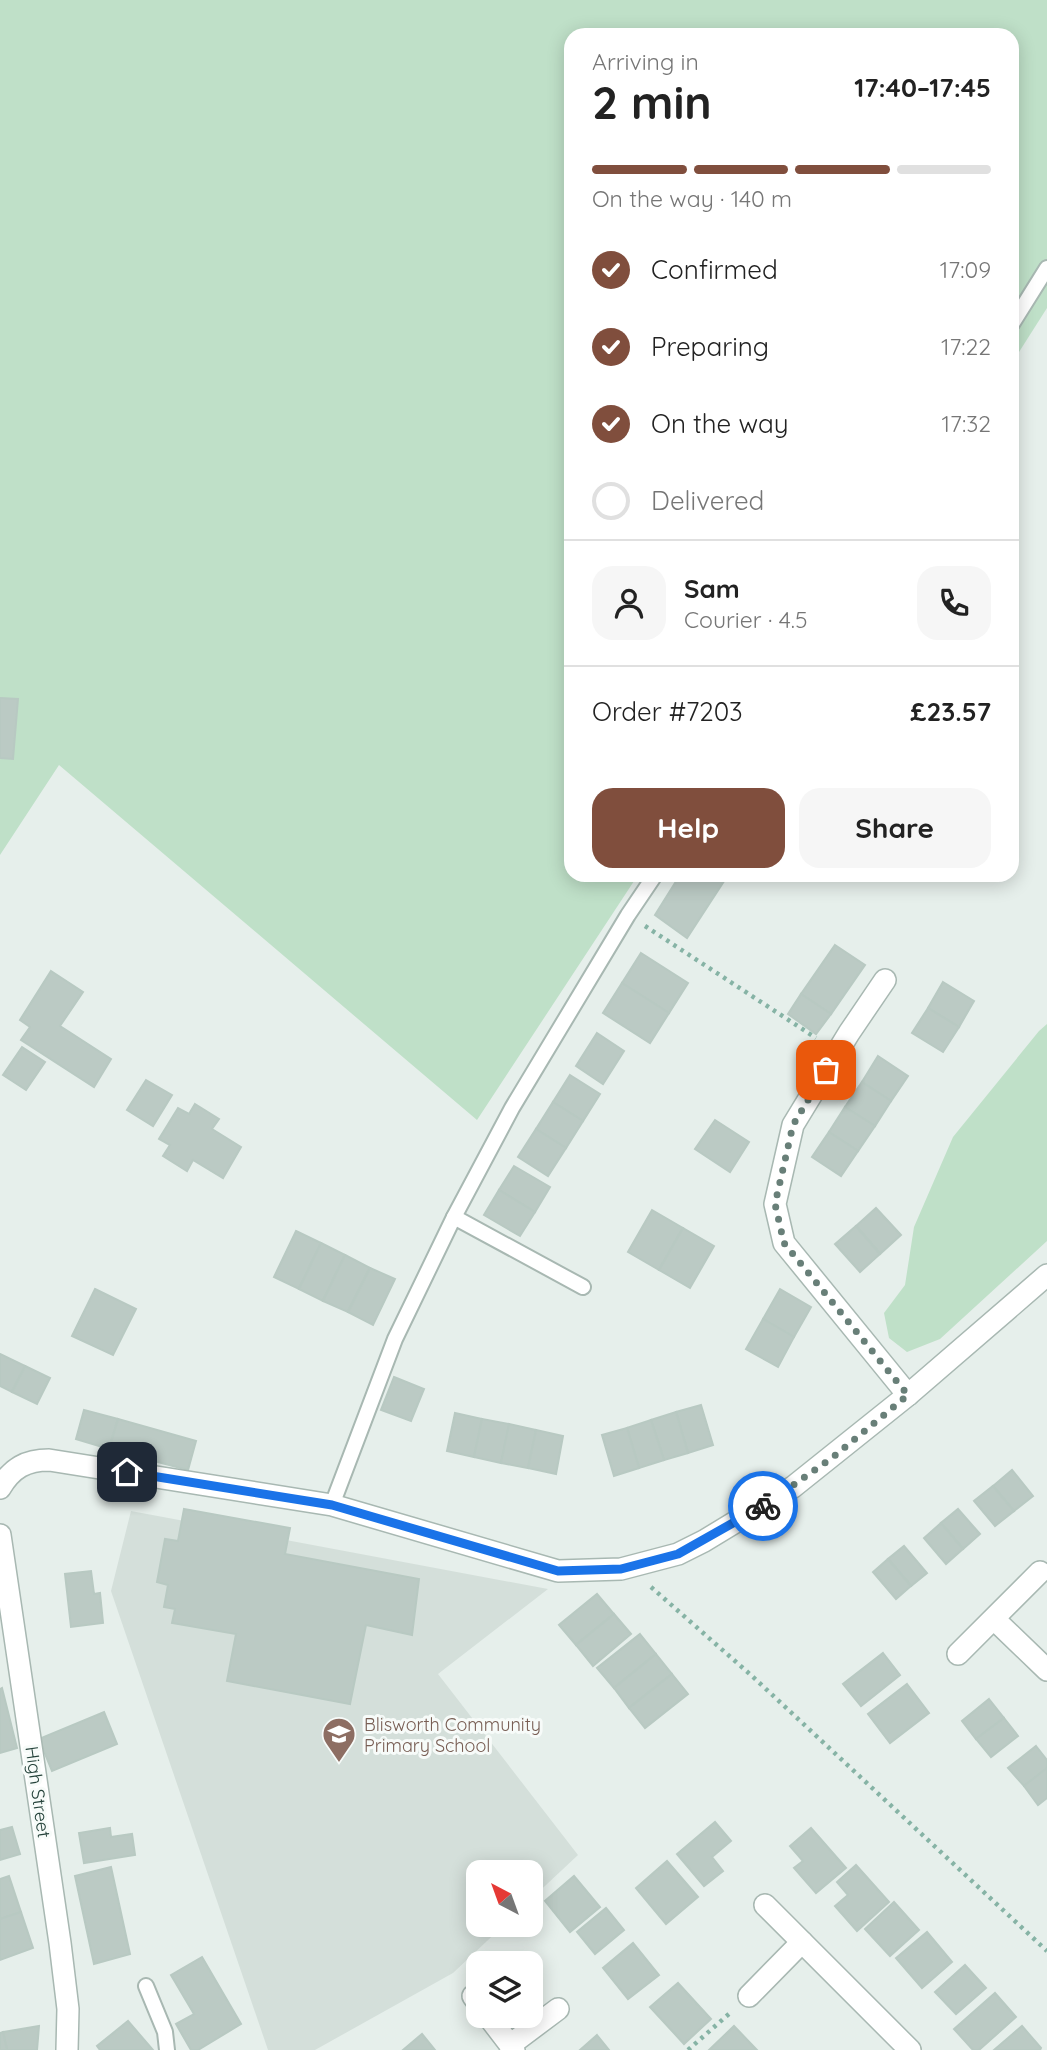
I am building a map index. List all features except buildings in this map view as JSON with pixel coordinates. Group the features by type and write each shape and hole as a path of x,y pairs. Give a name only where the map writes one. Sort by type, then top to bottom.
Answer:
{"street":[{"path":"885,980 793,1125 775,1204 784,1243 908,1395"},
{"path":"4,1472 28,1462 50,1460 332,1505 558,1571 629,1567 678,1554 762,1507 832,1458 1047,1275"},
{"name":"High Street","path":"0,1535 6,1605 60,1943 68,2009 67,2050"},
{"path":"958,1654 1040,1572"},
{"path":"994,1619 1047,1670"},
{"path":"765,1905 910,2050"},
{"path":"750,1996 802,1942"},
{"path":"497,2028 512,2048 558,2009"}],"lane":[{"path":"1019,313 1047,268"},
{"path":"332,1505 395,1339 453,1217 512,1108 650,882"},
{"path":"453,1217 583,1287"},
{"path":"146,1986 165,2032 167,2050"}],"path":[{"path":"628,915 837,1052"},
{"path":"629,1567 752,1676 1047,1951"},
{"path":"688,2050 750,1996"}],"shaded area":[{"name":"Blisworth Community Primary School","path":"131,1511 548,1589 438,1674 578,1855 543,1888 543,1860 466,1860 466,1937 491,1937 476,1951 466,1951 466,1961 453,1973 315,2050 268,2050 111,1591"}],"green space":[{"path":"0,0 1047,0 1047,308 1019,352 1019,28 564,28 564,882 633,882 477,1120 59,765 0,855"},
{"path":"1047,1024 1047,1241 940,1339 907,1352 889,1338 884,1313 905,1285 914,1227 953,1137"}],"way so far":[{"path":"763,1506 832,1458 908,1395 784,1243 775,1204 793,1125 826,1070"}],"place":[{"name":"Blisworth Community Primary School","path":"339,1764"}],"route":[{"path":"127,1472 332,1505 558,1571 621,1569 678,1554 763,1506"}]}
